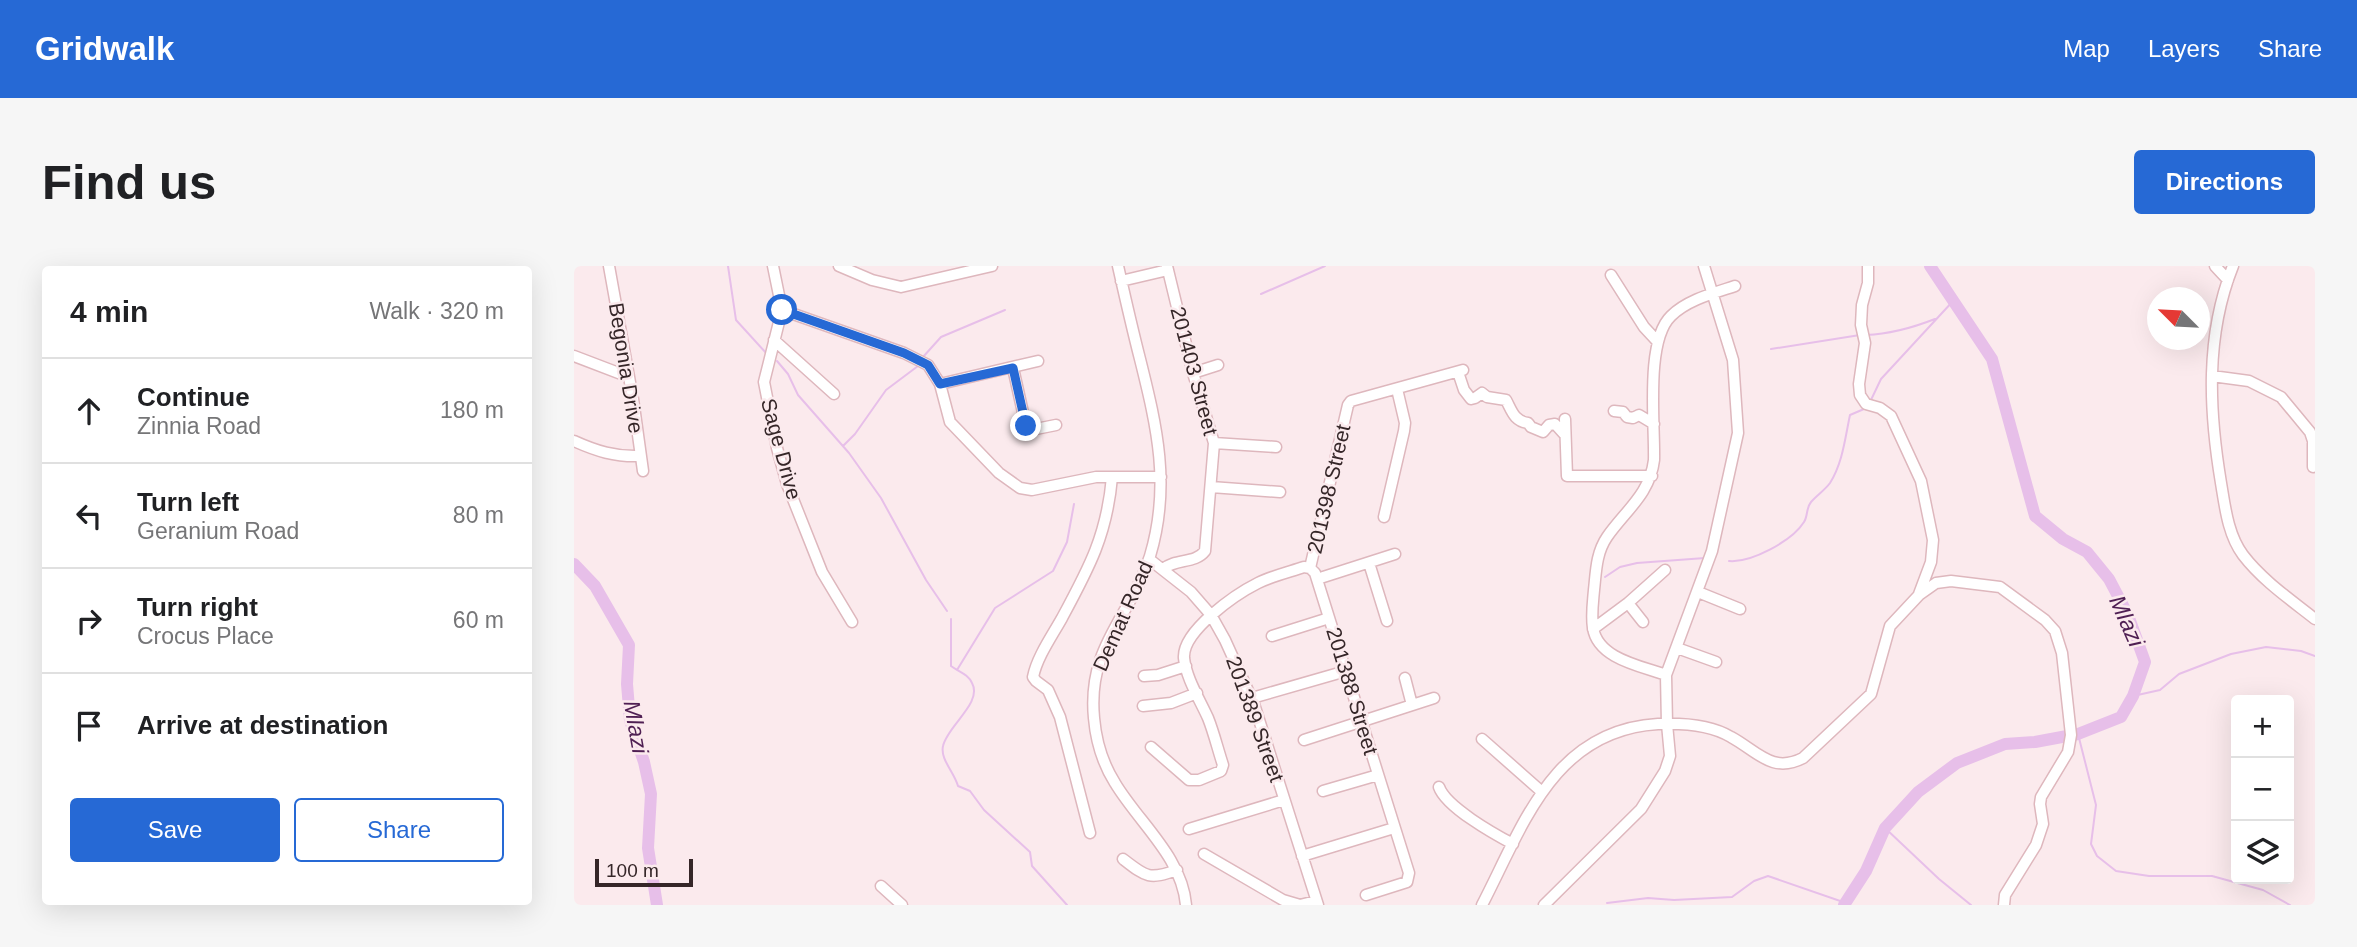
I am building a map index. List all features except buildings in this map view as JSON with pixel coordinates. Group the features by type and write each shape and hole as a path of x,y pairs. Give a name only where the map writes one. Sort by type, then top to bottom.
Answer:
{"street":[{"name":"Begonia Drive","path":"609,266 643,471"},
{"name":"Sage Drive","path":"773,266 782,310 764,382 787,484 822,572 852,622"},
{"path":"839,266 901,287 992,266"},
{"name":"Demat Road","path":"1118,266 1156,426 1161,477 1159,514 1149,559 1101,656 1095,678 1094,717 1097,738 1112,777 1177,870 1186,905"},
{"path":"1544,905 1644,805 1665,771 1670,756 1666,675 1712,551 1738,433 1733,360 1704,266"},
{"path":"1868,266 1867,294 1862,305 1861,325 1865,343 1860,395 1866,404 1880,408 1891,416 1922,481 1933,540 1931,562 1919,595"},
{"path":"2215,266 2228,280"},
{"path":"2233,266 2214,342 2212,376 2212,425 2224,500 2235,540 2242,554 2261,574 2315,619"},
{"name":"201403 Street","path":"1121,281 1167,268 1193,373 1214,443 1205,551 1200,557 1176,561 1163,569"},
{"path":"1611,275 1644,327 1657,341"},
{"path":"1666,675 1610,653 1599,643 1593,629 1596,566 1601,546 1644,492 1652,476 1657,341 1669,317 1681,307 1735,286"},
{"path":"782,310 904,353 928,365 940,384 950,422 999,473 1016,486 1032,490 1081,479 1161,477"},
{"path":"774,340 834,394"},
{"path":"574,356 629,377"},
{"path":"940,384 1038,361"},
{"path":"1193,373 1218,365"},
{"path":"1013,368 1026,426 1036,429 1056,425"},
{"name":"201398 Street","path":"1310,568 1348,405 1352,401 1461,371 1464,390 1471,399 1482,393 1487,397 1506,400 1510,411 1521,422 1543,432 1549,425 1555,424 1565,435"},
{"path":"2212,376 2249,381 2281,397 2310,432 2313,441 2313,467"},
{"path":"1384,517 1405,424 1396,389"},
{"path":"1614,411 1623,412 1627,417 1633,418 1639,415 1654,424"},
{"path":"1565,419 1567,476 1652,476"},
{"path":"574,441 602,453 623,457 640,456"},
{"path":"1214,443 1276,447"},
{"path":"1090,833 1060,717 1048,690 1034,677 1040,658 1096,552 1108,511 1112,477"},
{"path":"1211,487 1280,492"},
{"path":"1317,579 1395,554"},
{"name":"201389 Street","path":"1149,559 1184,585 1211,615 1252,698 1317,903"},
{"path":"1369,563 1387,621"},
{"path":"1151,747 1189,780 1199,780 1221,772 1223,765 1186,666 1184,654 1189,638 1211,615 1256,584 1304,567 1310,568"},
{"name":"201388 Street","path":"1310,568 1317,579 1409,873 1408,881 1366,895"},
{"path":"1593,629 1665,570"},
{"path":"1482,905 1542,792 1564,764 1594,742 1636,726 1667,724 1717,730 1777,764 1792,763 1803,758 1871,694 1890,626 1919,595 1938,582 2000,587 2045,620 2055,631 2059,641 2069,705 2071,735 2068,752 2041,797 2041,832 2036,845 2005,894 2004,905"},
{"path":"1698,592 1740,609"},
{"path":"1628,603 1643,622"},
{"path":"1272,636 1329,618"},
{"path":"1677,648 1716,662"},
{"path":"1143,676 1158,676 1186,666"},
{"path":"1252,698 1346,670"},
{"path":"1405,678 1412,705"},
{"path":"1143,706 1171,703 1197,694"},
{"path":"1304,740 1434,698"},
{"path":"1482,738 1542,792"},
{"path":"1322,791 1378,775"},
{"path":"1439,787 1443,796 1482,827 1513,844"},
{"path":"1189,829 1284,800"},
{"path":"1302,856 1394,828"},
{"path":"1204,854 1283,900 1300,905 1317,903"},
{"path":"1123,859 1149,877 1158,877 1177,870"},
{"path":"881,886 902,905"}],"waterway":[{"path":"728,266 736,320 767,354"},
{"path":"1261,294 1325,266"},
{"name":"Mlazi","path":"1844,905 1866,871 1885,828 1918,792 1957,763 2005,744 2078,734 2121,717 2133,696 2145,662 2128,615 2109,579 2087,552 2063,539 2035,516 1992,359 1930,266"},
{"path":"1870,402 1881,379 1954,300"},
{"path":"923,357 941,337 1005,310"},
{"path":"1866,335 1901,330 1935,319"},
{"path":"1771,349 1860,335"},
{"path":"777,361 788,374 798,395 849,453 881,498 926,580 947,611"},
{"path":"843,446 855,434 886,390 918,366"},
{"path":"1729,561 1759,555 1781,543 1798,529 1805,520 1809,504 1828,486 1838,467 1850,415 1864,409"},
{"path":"957,670 995,608 1053,571 1067,542 1074,504"},
{"path":"1605,577 1620,567 1637,563 1705,558"},
{"name":"Mlazi","path":"574,564 595,586 629,645 627,684 630,720 651,794 648,848 657,905"},
{"path":"951,619 951,666 968,677 974,691 969,706 946,738 943,746 945,761 958,786 970,791 984,810 1030,852 1032,866 1067,905"},
{"path":"2133,696 2160,690 2179,674 2231,654 2266,647 2301,651 2315,656"},
{"path":"2078,734 2096,805 2091,844 2097,856 2116,871 2149,876 2212,876 2263,890 2290,905"},
{"path":"1885,828 1971,905"},
{"path":"1607,903 1648,898 1674,900 1732,897 1754,881 1768,876 1846,903"}],"route":[{"path":"782,310 904,353 928,365 940,384 1013,368 1026,426"}]}
